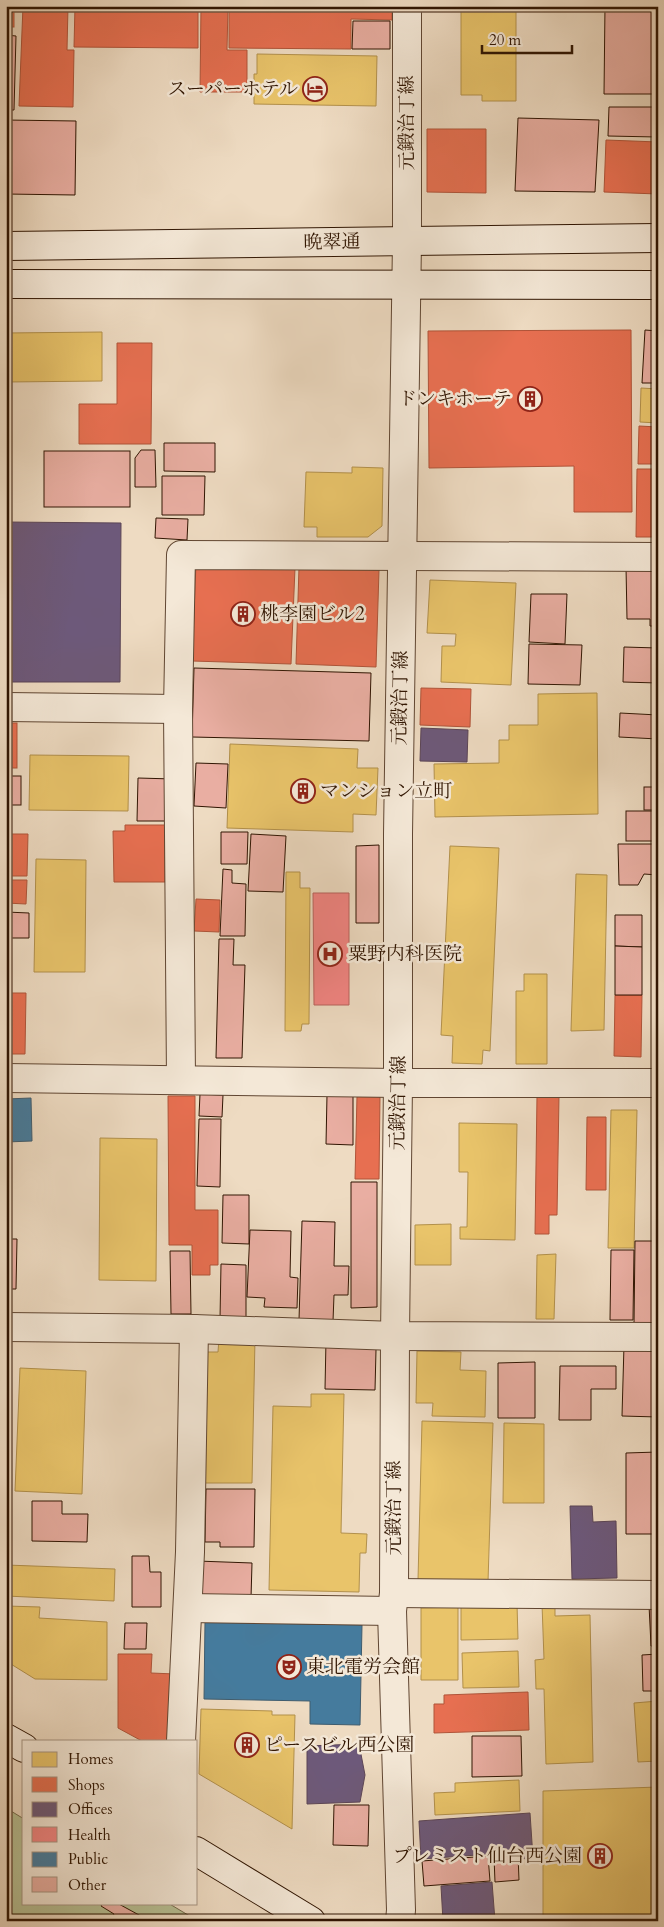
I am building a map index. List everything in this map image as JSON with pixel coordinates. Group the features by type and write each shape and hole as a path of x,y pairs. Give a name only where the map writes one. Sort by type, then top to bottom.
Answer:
{"street":[{"name":"元鍛治丁線","path":"400,1921 393,1602 398,1083 398,834 407,241 407,6"},
{"name":"晩翠通","path":"6,246 658,238"},
{"path":"6,284 658,285"},
{"path":"181,1080 178,709 180,556 658,557"},
{"path":"6,707 178,709"},
{"path":"6,1078 398,1083 658,1083"},
{"path":"6,1327 194,1329 395,1336 658,1336"},
{"path":"181,1740 188,1608 194,1329"},
{"path":"188,1608 658,1595"},
{"path":"6,1738 22,1747"},
{"path":"198,1852 311,1921"}],"green space":[{"path":"6,1808 22,1818 22,1904 170,1904 198,1921 6,1921"}],"building: Homes":[{"path":"461,6 516,6 516,101 482,101 482,95 461,95"},
{"name":"スーパーホテル","path":"257,54 377,56 376,106 254,104 254,74 257,74"},
{"path":"102,332 102,381 6,382 6,333"},
{"path":"641,388 658,389 658,423 640,422"},
{"path":"352,467 383,468 382,526 368,537 317,537 317,527 304,527 306,472 352,473"},
{"path":"430,580 516,583 511,685 441,682 442,646 455,646 456,634 427,633"},
{"path":"597,693 598,814 435,817 434,764 499,763 499,740 509,740 509,725 538,725 538,694"},
{"name":"マンション立町","path":"230,744 358,749 357,768 378,768 376,815 353,814 353,832 227,828"},
{"path":"30,755 129,756 128,811 29,810"},
{"path":"450,846 499,848 490,1051 483,1050 482,1064 452,1063 453,1036 441,1035"},
{"path":"36,859 86,860 85,972 34,972"},
{"path":"286,872 300,872 300,888 310,888 309,1024 302,1024 301,1031 285,1031"},
{"path":"576,874 607,875 604,1030 571,1031"},
{"path":"524,974 547,974 547,1064 516,1064 516,991 524,991"},
{"path":"611,1110 637,1110 634,1248 608,1248"},
{"path":"459,1123 517,1124 515,1240 460,1239 460,1227 467,1227 468,1172 459,1172"},
{"path":"100,1138 157,1139 156,1281 99,1280"},
{"path":"451,1224 451,1265 415,1265 415,1225"},
{"path":"556,1254 554,1319 536,1319 537,1255"},
{"path":"219,1338 255,1339 252,1483 201,1483 204,1352 218,1352"},
{"path":"417,1351 461,1352 460,1370 486,1371 485,1417 432,1416 433,1403 416,1403"},
{"path":"20,1368 86,1371 82,1494 15,1491"},
{"path":"311,1394 344,1394 341,1533 367,1534 366,1553 360,1553 359,1592 269,1590 273,1406 311,1407"},
{"path":"422,1421 493,1423 488,1582 418,1580"},
{"path":"504,1423 544,1424 544,1503 503,1503"},
{"path":"6,1565 115,1569 114,1601 6,1596"},
{"path":"517,1604 518,1639 461,1640 461,1605"},
{"path":"542,1604 555,1604 555,1616 590,1615 593,1762 546,1764 544,1689 536,1689 535,1660 544,1659"},
{"path":"6,1606 40,1607 39,1618 107,1622 107,1680 35,1679 6,1661"},
{"path":"458,1607 458,1680 421,1680 421,1608"},
{"path":"518,1651 519,1687 463,1688 462,1653"},
{"path":"658,1701 658,1761 638,1762 634,1703"},
{"name":"ピースビル西公園","path":"201,1709 272,1711 272,1715 295,1715 292,1829 199,1774"},
{"path":"519,1780 520,1811 435,1815 434,1793 455,1792 455,1783"},
{"name":"プレミスト仙台西公園","path":"658,1787 658,1921 543,1921 543,1791"}],"building: Shops":[{"path":"6,6 14,6 14,27 6,27"},
{"path":"23,6 68,6 67,50 74,50 73,107 19,106"},
{"path":"75,6 198,6 198,48 74,47"},
{"path":"201,6 228,6 227,50 247,50 247,92 200,92"},
{"path":"229,6 392,6 392,20 351,19 351,49 229,48"},
{"path":"427,129 486,129 486,193 427,192"},
{"path":"606,140 658,142 658,194 604,192"},
{"name":"ドンキホーテ","path":"631,330 632,512 574,512 574,466 429,468 428,331"},
{"path":"117,343 152,343 151,444 79,444 79,404 117,404"},
{"path":"639,426 658,427 658,464 638,464"},
{"path":"637,469 658,469 658,537 636,537"},
{"name":"桃李園ビル2","path":"196,564 295,568 291,664 192,661"},
{"path":"299,567 379,570 376,667 296,664"},
{"path":"421,688 471,689 470,727 420,725"},
{"path":"6,723 17,723 17,768 6,768"},
{"path":"125,825 165,825 165,882 114,882 113,831 125,831"},
{"path":"6,834 28,834 27,876 6,876"},
{"path":"6,880 27,880 26,904 6,903"},
{"path":"196,899 220,900 219,932 194,931"},
{"path":"6,949 7,993 26,993 25,1054 6,1054"},
{"path":"615,995 642,995 641,1057 614,1056"},
{"path":"168,1096 195,1096 195,1210 218,1210 218,1265 210,1265 210,1275 192,1275 192,1245 169,1245"},
{"path":"357,1096 380,1096 379,1179 355,1179"},
{"path":"537,1096 559,1096 557,1215 549,1215 549,1234 535,1234"},
{"path":"587,1117 606,1117 606,1190 586,1190"},
{"path":"118,1654 152,1654 151,1673 175,1674 175,1740 140,1740 118,1728"},
{"path":"528,1692 529,1730 434,1733 434,1704 444,1704 444,1695"}],"building: Offices":[{"path":"6,522 121,523 120,682 6,682"},
{"path":"421,728 468,730 467,762 420,761"},
{"path":"570,1506 592,1506 593,1522 616,1521 617,1578 572,1579"},
{"path":"359,1744 365,1775 360,1802 307,1804 307,1746"},
{"path":"530,1813 533,1858 520,1859 520,1852 421,1859 419,1821"},
{"path":"492,1882 495,1921 443,1921 441,1886"}],"building: Health":[{"path":"313,893 349,893 349,1005 314,1005"}],"building: Public":[{"path":"31,1098 32,1141 6,1142 6,1099"},
{"path":"205,1622 362,1625 360,1725 310,1724 310,1701 204,1699"}],"building: Other":[{"path":"605,6 658,6 658,94 604,94"},
{"path":"353,21 390,21 390,49 352,49"},
{"path":"6,35 16,36 14,110 6,110"},
{"path":"609,107 658,107 657,137 608,136"},
{"path":"518,118 599,120 595,192 515,191"},
{"path":"6,120 76,121 75,195 6,194"},
{"path":"645,330 658,331 658,383 642,383"},
{"path":"164,443 215,443 215,472 164,471"},
{"path":"141,450 155,450 156,487 135,487 135,458"},
{"path":"44,451 130,451 130,507 44,507"},
{"path":"162,476 205,476 204,515 162,515"},
{"path":"156,518 188,519 187,540 155,538"},
{"path":"626,567 658,567 658,626 650,626 650,619 627,619"},
{"path":"531,594 567,594 565,644 529,642"},
{"path":"529,644 582,645 580,685 528,684"},
{"path":"624,647 658,648 658,683 623,682"},
{"path":"194,668 371,673 369,741 192,737"},
{"path":"620,713 658,715 658,739 619,737"},
{"path":"196,763 228,764 226,808 194,806"},
{"path":"6,776 21,776 21,805 6,805"},
{"path":"138,778 173,779 173,821 137,821"},
{"path":"644,787 658,787 658,810 644,810"},
{"path":"626,811 658,811 658,841 626,841"},
{"path":"221,832 248,832 247,864 221,864"},
{"path":"251,834 286,836 283,892 248,891"},
{"path":"618,844 658,844 658,875 644,874 638,885 619,885"},
{"path":"379,845 379,923 356,923 356,846"},
{"path":"223,869 232,870 232,883 246,884 245,936 220,936"},
{"path":"6,912 29,913 29,938 6,938"},
{"path":"615,915 642,915 642,947 615,946"},
{"path":"219,939 234,939 233,965 245,965 242,1058 216,1058"},
{"path":"615,946 642,947 642,995 615,995"},
{"path":"200,1094 223,1095 222,1117 199,1116"},
{"path":"327,1095 353,1095 353,1145 326,1144"},
{"path":"199,1119 221,1119 220,1187 197,1186"},
{"path":"351,1182 377,1182 377,1307 351,1308"},
{"path":"223,1195 249,1195 249,1244 222,1243"},
{"path":"302,1221 335,1222 334,1266 349,1266 348,1295 334,1295 333,1321 299,1320"},
{"path":"250,1230 291,1231 290,1277 298,1278 297,1308 264,1307 265,1298 247,1297"},
{"path":"6,1239 17,1239 16,1289 6,1289"},
{"path":"635,1241 658,1241 657,1324 634,1324"},
{"path":"611,1250 634,1250 633,1320 610,1320"},
{"path":"170,1251 190,1251 191,1314 171,1314"},
{"path":"221,1264 246,1265 246,1319 220,1319"},
{"path":"326,1340 369,1341 376,1350 375,1390 325,1389"},
{"path":"624,1345 658,1346 658,1417 622,1416"},
{"path":"535,1362 535,1418 498,1418 498,1363"},
{"path":"560,1366 616,1366 616,1389 591,1389 591,1420 559,1420"},
{"path":"658,1452 658,1534 626,1534 626,1453"},
{"path":"206,1489 255,1489 254,1547 220,1547 220,1542 205,1542"},
{"path":"32,1501 62,1501 62,1514 88,1514 87,1542 32,1541"},
{"path":"132,1556 149,1556 150,1572 161,1572 161,1607 132,1607"},
{"path":"197,1561 252,1563 251,1598 196,1596"},
{"path":"649,1605 658,1605 658,1646 651,1646"},
{"path":"125,1623 147,1623 146,1649 124,1649"},
{"path":"658,1654 658,1691 643,1691 642,1655"},
{"path":"472,1736 521,1736 522,1776 472,1777"},
{"path":"334,1805 369,1805 368,1846 333,1845"},
{"path":"518,1855 519,1880 495,1882 494,1857"},
{"path":"488,1856 490,1881 424,1886 422,1861"},
{"path":"102,1904 119,1904 150,1921 110,1921 114,1914 101,1906"}],"place":[{"name":"スーパーホテル","path":"315,89"},
{"name":"ドンキホーテ","path":"530,399"},
{"name":"桃李園ビル2","path":"243,614"},
{"name":"マンション立町","path":"303,791"},
{"name":"粟野内科医院","path":"330,954"},
{"name":"東北電労会館","path":"289,1667"},
{"name":"ピースビル西公園","path":"247,1745"},
{"name":"プレミスト仙台西公園","path":"600,1856"}]}
